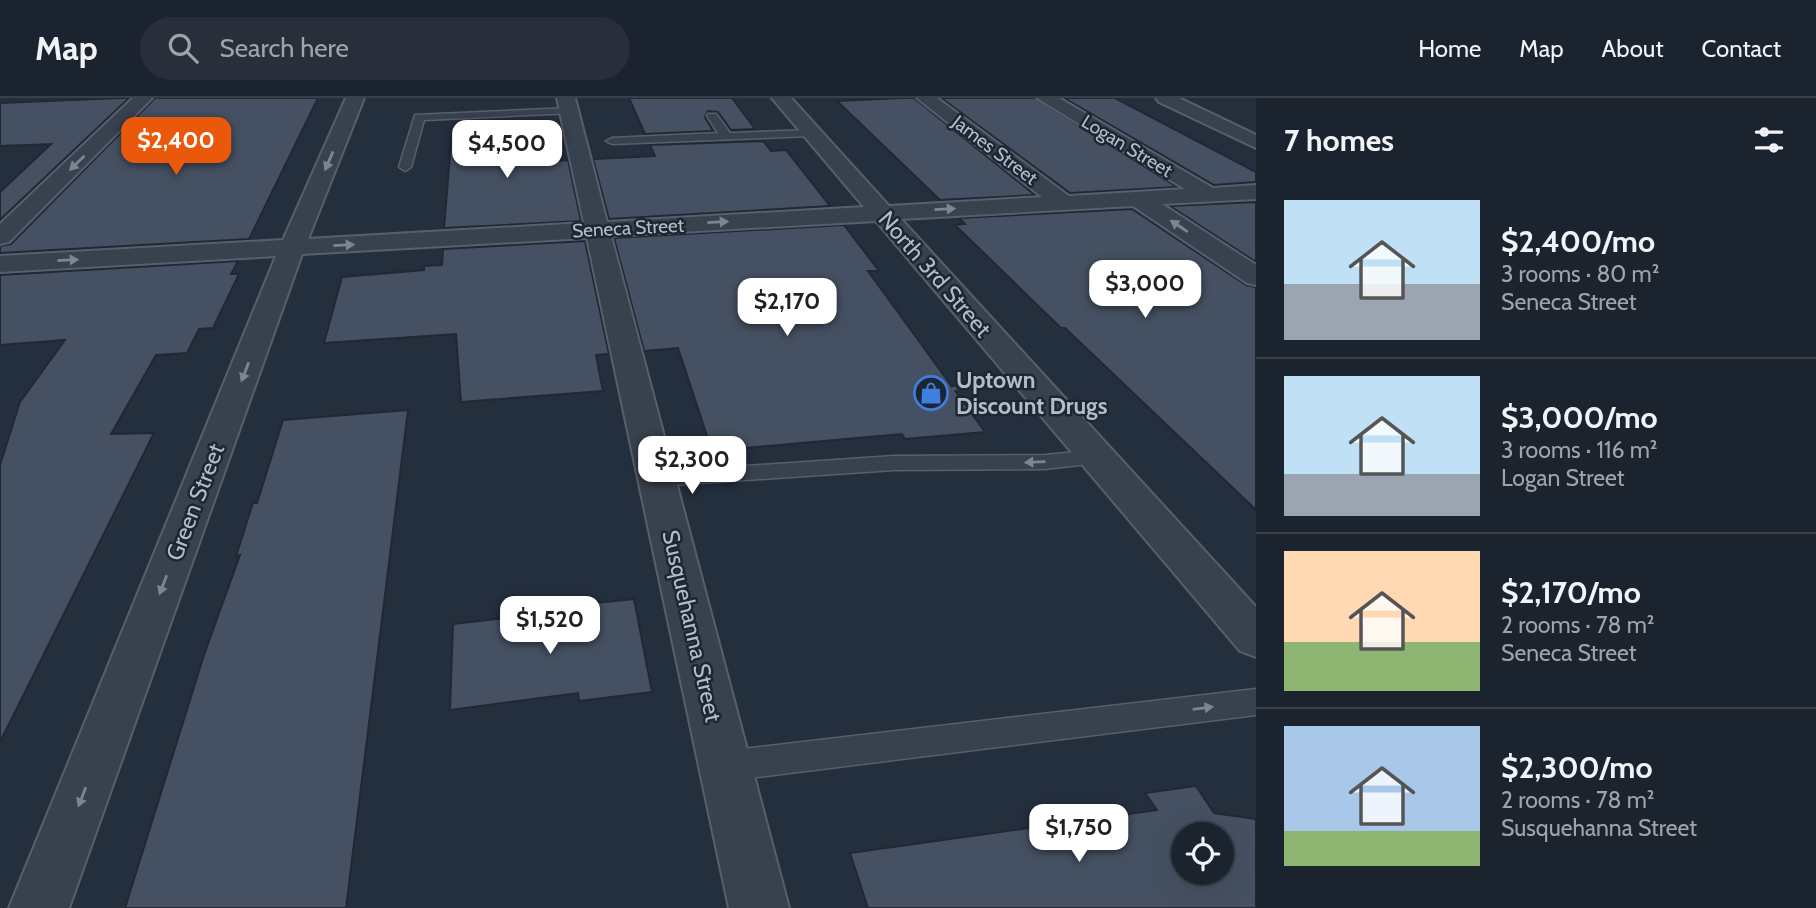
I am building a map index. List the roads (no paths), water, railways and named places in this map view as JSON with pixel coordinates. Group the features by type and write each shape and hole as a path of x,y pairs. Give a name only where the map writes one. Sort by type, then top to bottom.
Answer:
{"street":[{"path":"0,237 143,98"},
{"name":"Green Street","path":"39,908 293,248 355,98"},
{"name":"North 3rd Street","path":"781,98 1256,638"},
{"name":"James Street","path":"926,98 1064,202"},
{"name":"Logan Street","path":"1046,98 1208,194"},
{"path":"1165,98 1256,142"},
{"name":"Susquehanna Street","path":"567,105 759,908"},
{"name":"Seneca Street","path":"0,264 1256,192"},
{"name":"Logan Street","path":"1137,198 1256,277"}],"lane":[{"path":"405,167 419,117 567,105"},
{"path":"712,116 726,136"},
{"path":"612,141 811,133"},
{"path":"658,479 894,463 1045,462 1097,457"},
{"path":"725,766 1256,702"}],"place":[{"name":"Uptown Discount Drugs","path":"931,393"}]}
